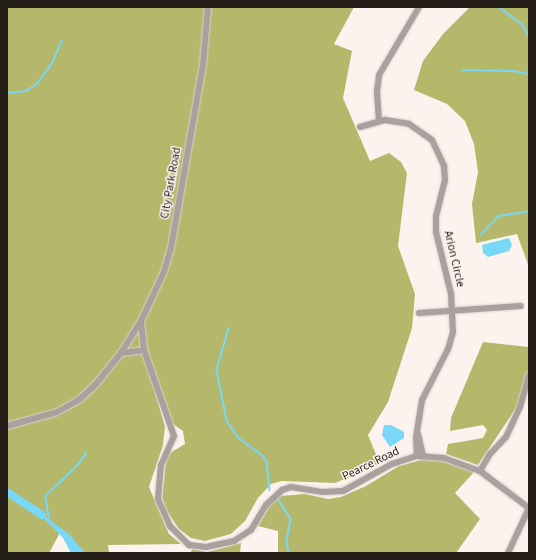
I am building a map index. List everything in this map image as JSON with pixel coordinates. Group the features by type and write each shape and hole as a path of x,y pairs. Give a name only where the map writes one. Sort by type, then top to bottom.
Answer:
{"street":[{"name":"City Park Road","path":"7,426 44,417 72,404 96,384 121,353 141,321 164,272 171,248 203,65 208,7"},
{"path":"379,121 377,92 379,75 419,7"},
{"name":"Arion Circle","path":"360,127 379,121 396,120 416,127 432,140 442,159 445,180 436,216 436,232 449,285 452,311 451,341 425,391 420,408 418,434 420,456"},
{"path":"419,313 521,306"},
{"name":"Pearce Road","path":"141,321 144,350 174,436 161,464 158,499 170,526 189,545 206,547 240,537 251,530 266,505 282,490 291,487 322,492 343,491 392,464 420,456 444,458 480,471 529,508"},
{"path":"121,353 144,350"},
{"path":"480,471 494,450 506,437 520,407 529,375"},
{"path":"508,553 529,508"}],"green space":[{"path":"7,7 354,7 334,44 352,51 343,98 370,161 389,153 401,162 407,173 398,246 415,294 412,328 388,402 368,435 380,464 335,483 282,481 271,484 258,498 245,521 231,534 205,541 191,538 179,529 167,511 162,498 166,460 170,453 185,444 183,431 173,424 166,407 155,371 151,376 165,427 163,445 149,487 169,534 181,544 108,545 109,553 85,553 62,529 49,553 7,553"},
{"path":"470,7 529,7 529,267 517,234 476,243 472,204 478,172 474,144 465,121 447,104 414,90 423,61 443,34"},
{"path":"483,342 529,347 529,367 520,402 478,465 446,454 448,444 483,438 487,430 483,425 450,431 451,418"},
{"path":"421,460 442,461 474,472 455,493 480,519 456,553 278,553 278,531 258,526 272,502 279,496 305,494 328,499 341,497 366,486 399,466"},
{"path":"241,543 240,553 190,553 193,549 207,552"}],"water":[{"path":"509,238 512,245 509,251 488,257 483,253 482,245"},
{"path":"384,425 391,425 404,432 404,438 390,447 382,435"},
{"path":"33,507 70,535 85,553 71,553 63,538"}],"waterway":[{"path":"499,7 523,25 529,37"},
{"path":"7,93 26,91 37,84 52,63 62,41"},
{"path":"463,70 514,71 529,74"},
{"path":"481,235 499,216 529,211"},
{"path":"229,328 217,370 227,421 239,438 264,457 267,462 270,490"},
{"path":"49,520 45,496 77,466 86,453"},
{"path":"7,492 42,515"},
{"path":"277,497 291,519 287,541 289,553"}]}
